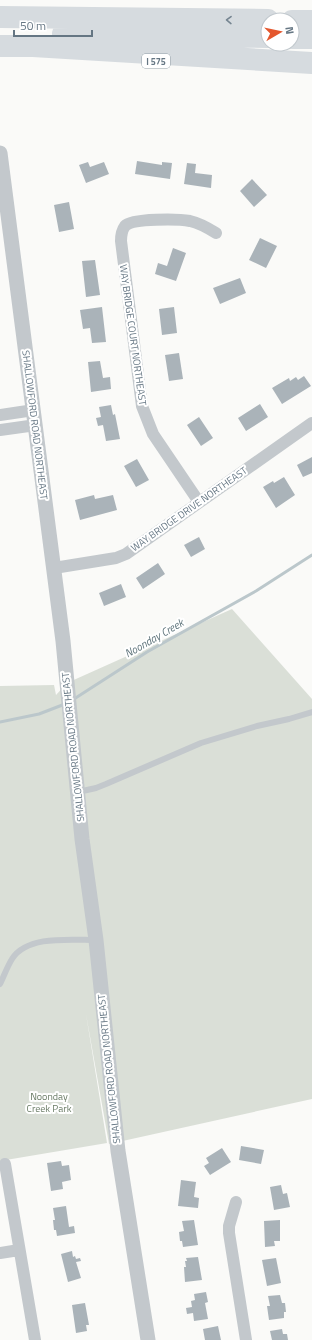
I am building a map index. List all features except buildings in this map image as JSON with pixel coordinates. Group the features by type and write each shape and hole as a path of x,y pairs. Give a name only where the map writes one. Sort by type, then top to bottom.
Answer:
{"highway":[{"path":"0,17 260,20"},
{"path":"300,20 312,21"},
{"path":"0,33 260,37"},
{"path":"300,38 312,38"},
{"path":"0,46 41,47 312,63"},
{"name":"I 575","path":"0,60 312,63"}],"street":[{"name":"SHALLOWFORD ROAD NORTHEAST","path":"0,153 54,568 77,792 96,940 118,1151 148,1340"},
{"name":"WAY BRIDGE COURT NORTHEAST","path":"199,502 153,434 142,406 121,241 121,222 145,220 190,221 216,233"},
{"path":"0,415 34,410"},
{"name":"WAY BRIDGE DRIVE NORTHEAST","path":"54,568 116,558 126,554 312,423"},
{"path":"0,430 36,425"},
{"path":"5,1164 35,1340"},
{"path":"236,1202 229,1226 229,1233 246,1340"},
{"path":"0,1253 19,1250"}],"lane":[{"path":"77,792 96,788 223,735 312,712"},
{"path":"0,984 12,959 22,948 28,945 56,941 96,940"}],"green space":[{"name":"Noonday Creek Park","path":"232,609 312,699 312,1099 109,1144 86,1014 107,1143 0,1161 0,686 54,685 56,695 67,683"}],"waterway":[{"name":"Noonday Creek","path":"74,699 147,652 256,591 312,555"},
{"name":"Noonday Creek","path":"0,722 39,714 65,704"}]}
